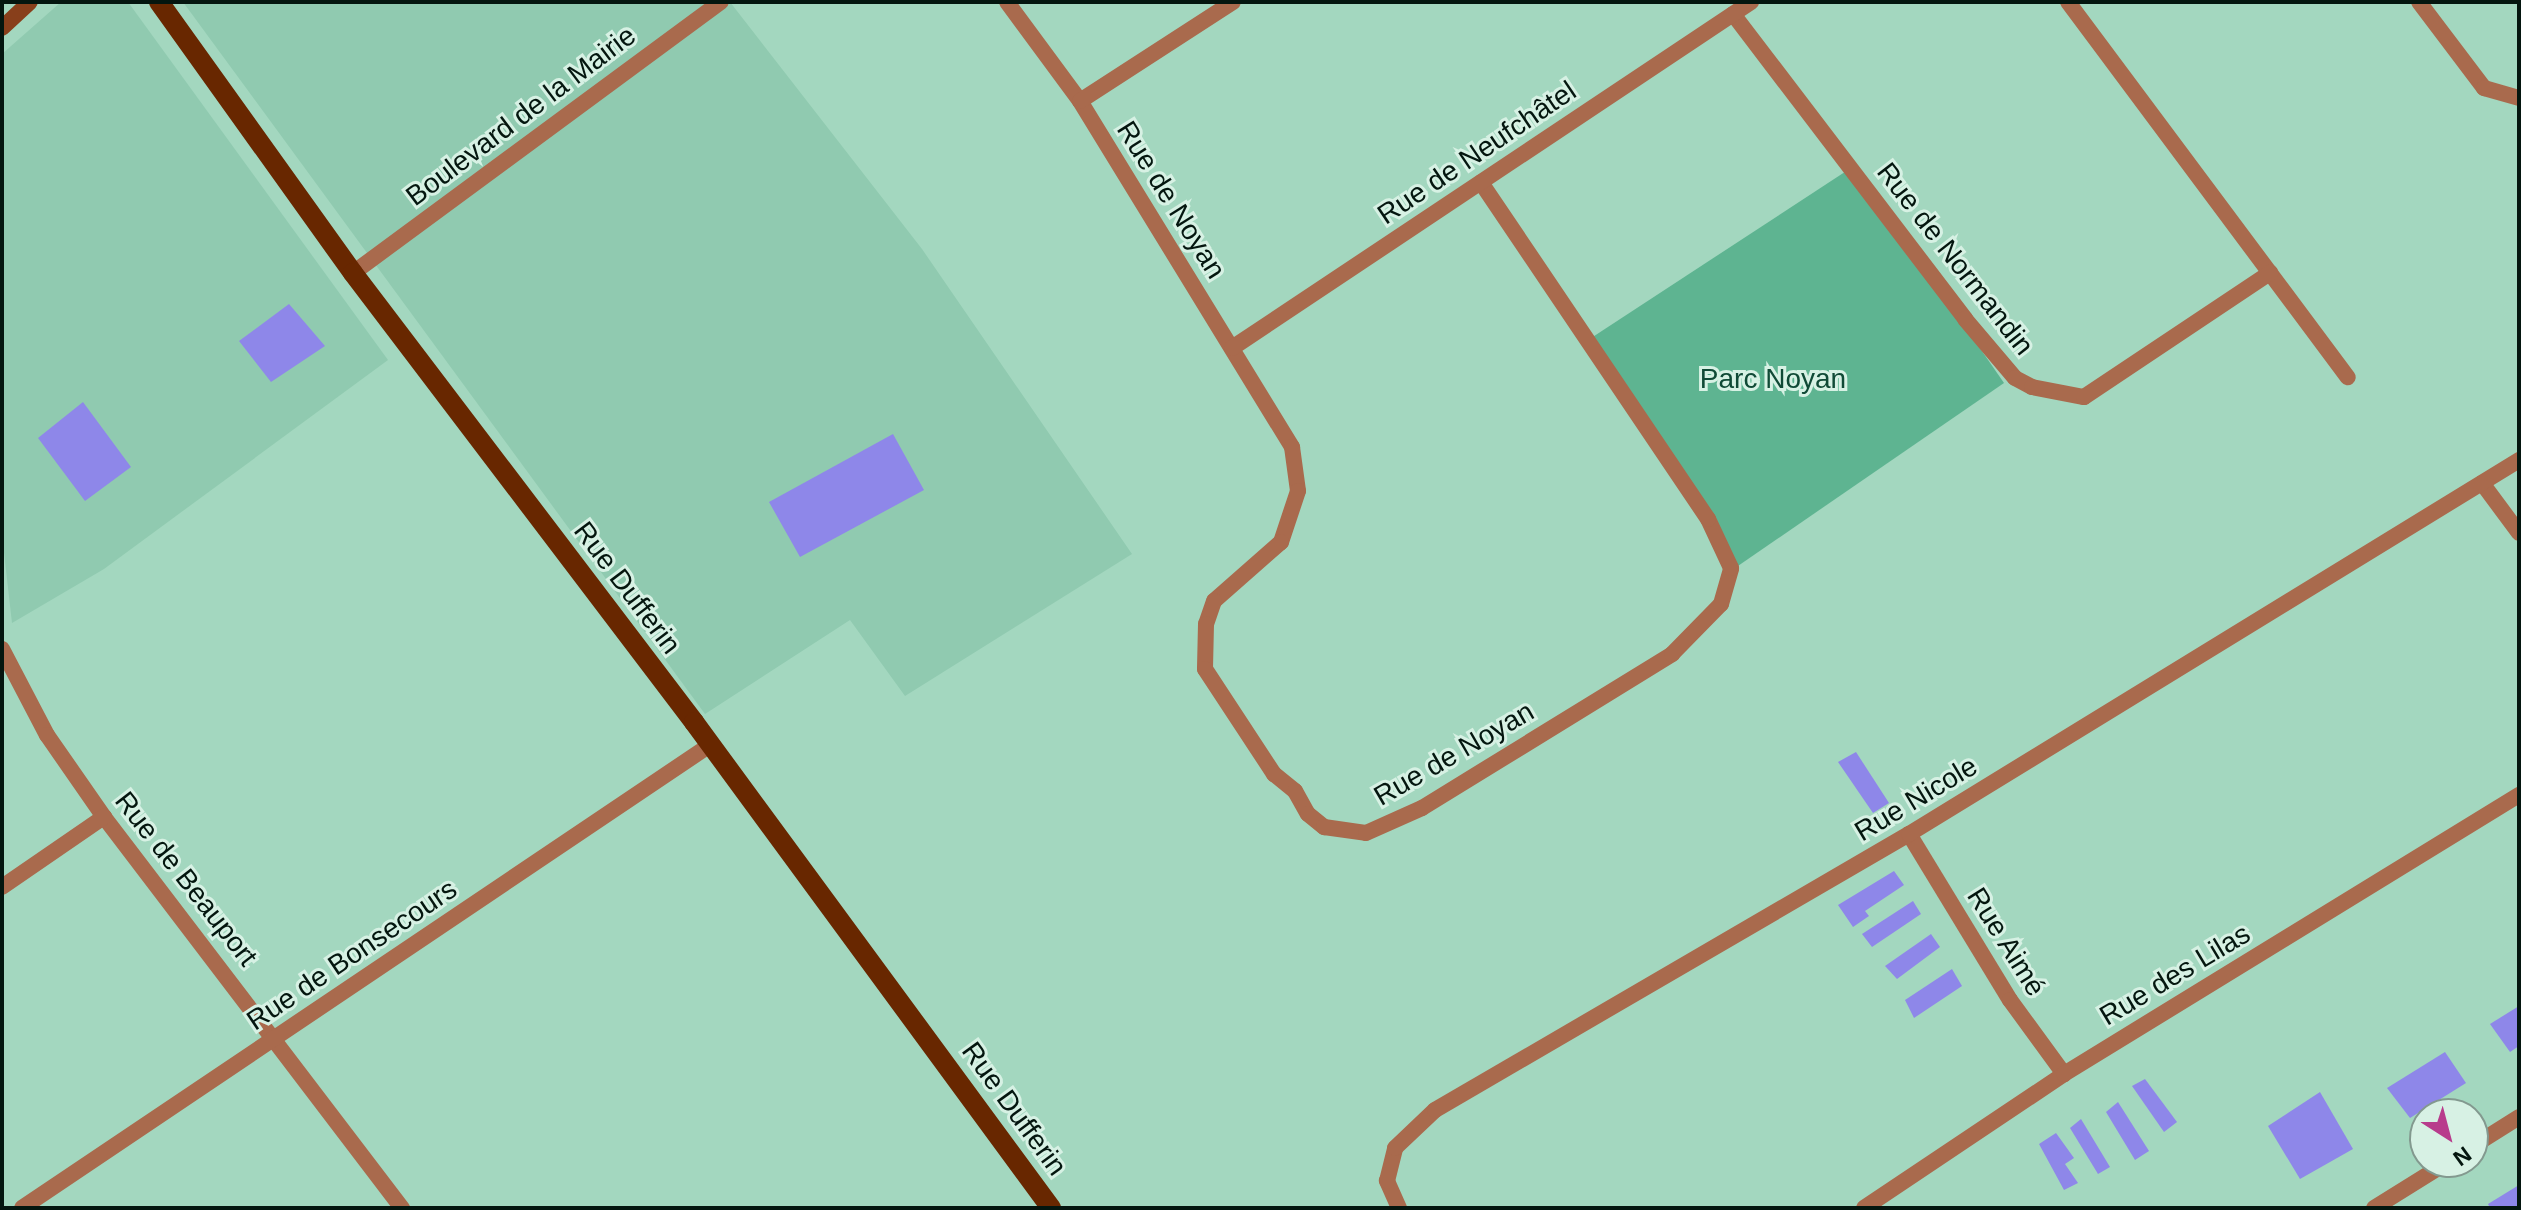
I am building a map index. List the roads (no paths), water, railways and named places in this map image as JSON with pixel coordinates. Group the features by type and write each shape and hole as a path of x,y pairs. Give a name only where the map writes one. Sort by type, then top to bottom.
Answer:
{"main road":[{"name":"Rue Dufferin","path":"159,2 353,273 710,745 1051,1208"}],"street":[{"path":"2,28 30,2"},
{"name":"Boulevard de la Mairie","path":"353,273 721,2"},
{"name":"Rue de Noyan","path":"1007,2 1080,101 1292,447 1298,491 1281,542 1214,601 1206,624 1205,669 1274,774 1295,791 1308,814 1324,827 1366,833 1422,808 1672,654 1721,604 1731,568 1708,519 1481,182"},
{"path":"1080,101 1233,2"},
{"name":"Rue de Neufchâtel","path":"1232,348 1751,2"},
{"path":"2068,2 2348,377"},
{"path":"2419,2 2484,88 2519,98"},
{"name":"Rue de Normandin","path":"1733,14 1965,319 2015,378 2032,387 2084,397 2270,273"},
{"name":"Rue Nicole","path":"1399,1208 1387,1181 1395,1148 1435,1110 1909,834 2519,460"},
{"path":"2482,483 2519,533"},
{"name":"Rue de Beauport","path":"2,649 47,735 104,817 402,1208"},
{"name":"Rue de Bonsecours","path":"22,1208 710,745"},
{"name":"Rue des Lilas","path":"1864,1208 2064,1074 2519,795"},
{"path":"2,887 104,817"},
{"name":"Rue Aimé","path":"1909,834 2010,1000 2064,1074"},
{"path":"2489,1136 2519,1117"},
{"path":"2374,1208 2422,1178"}],"park label":[{"name":"Parc Noyan","path":"1773,379"}]}
